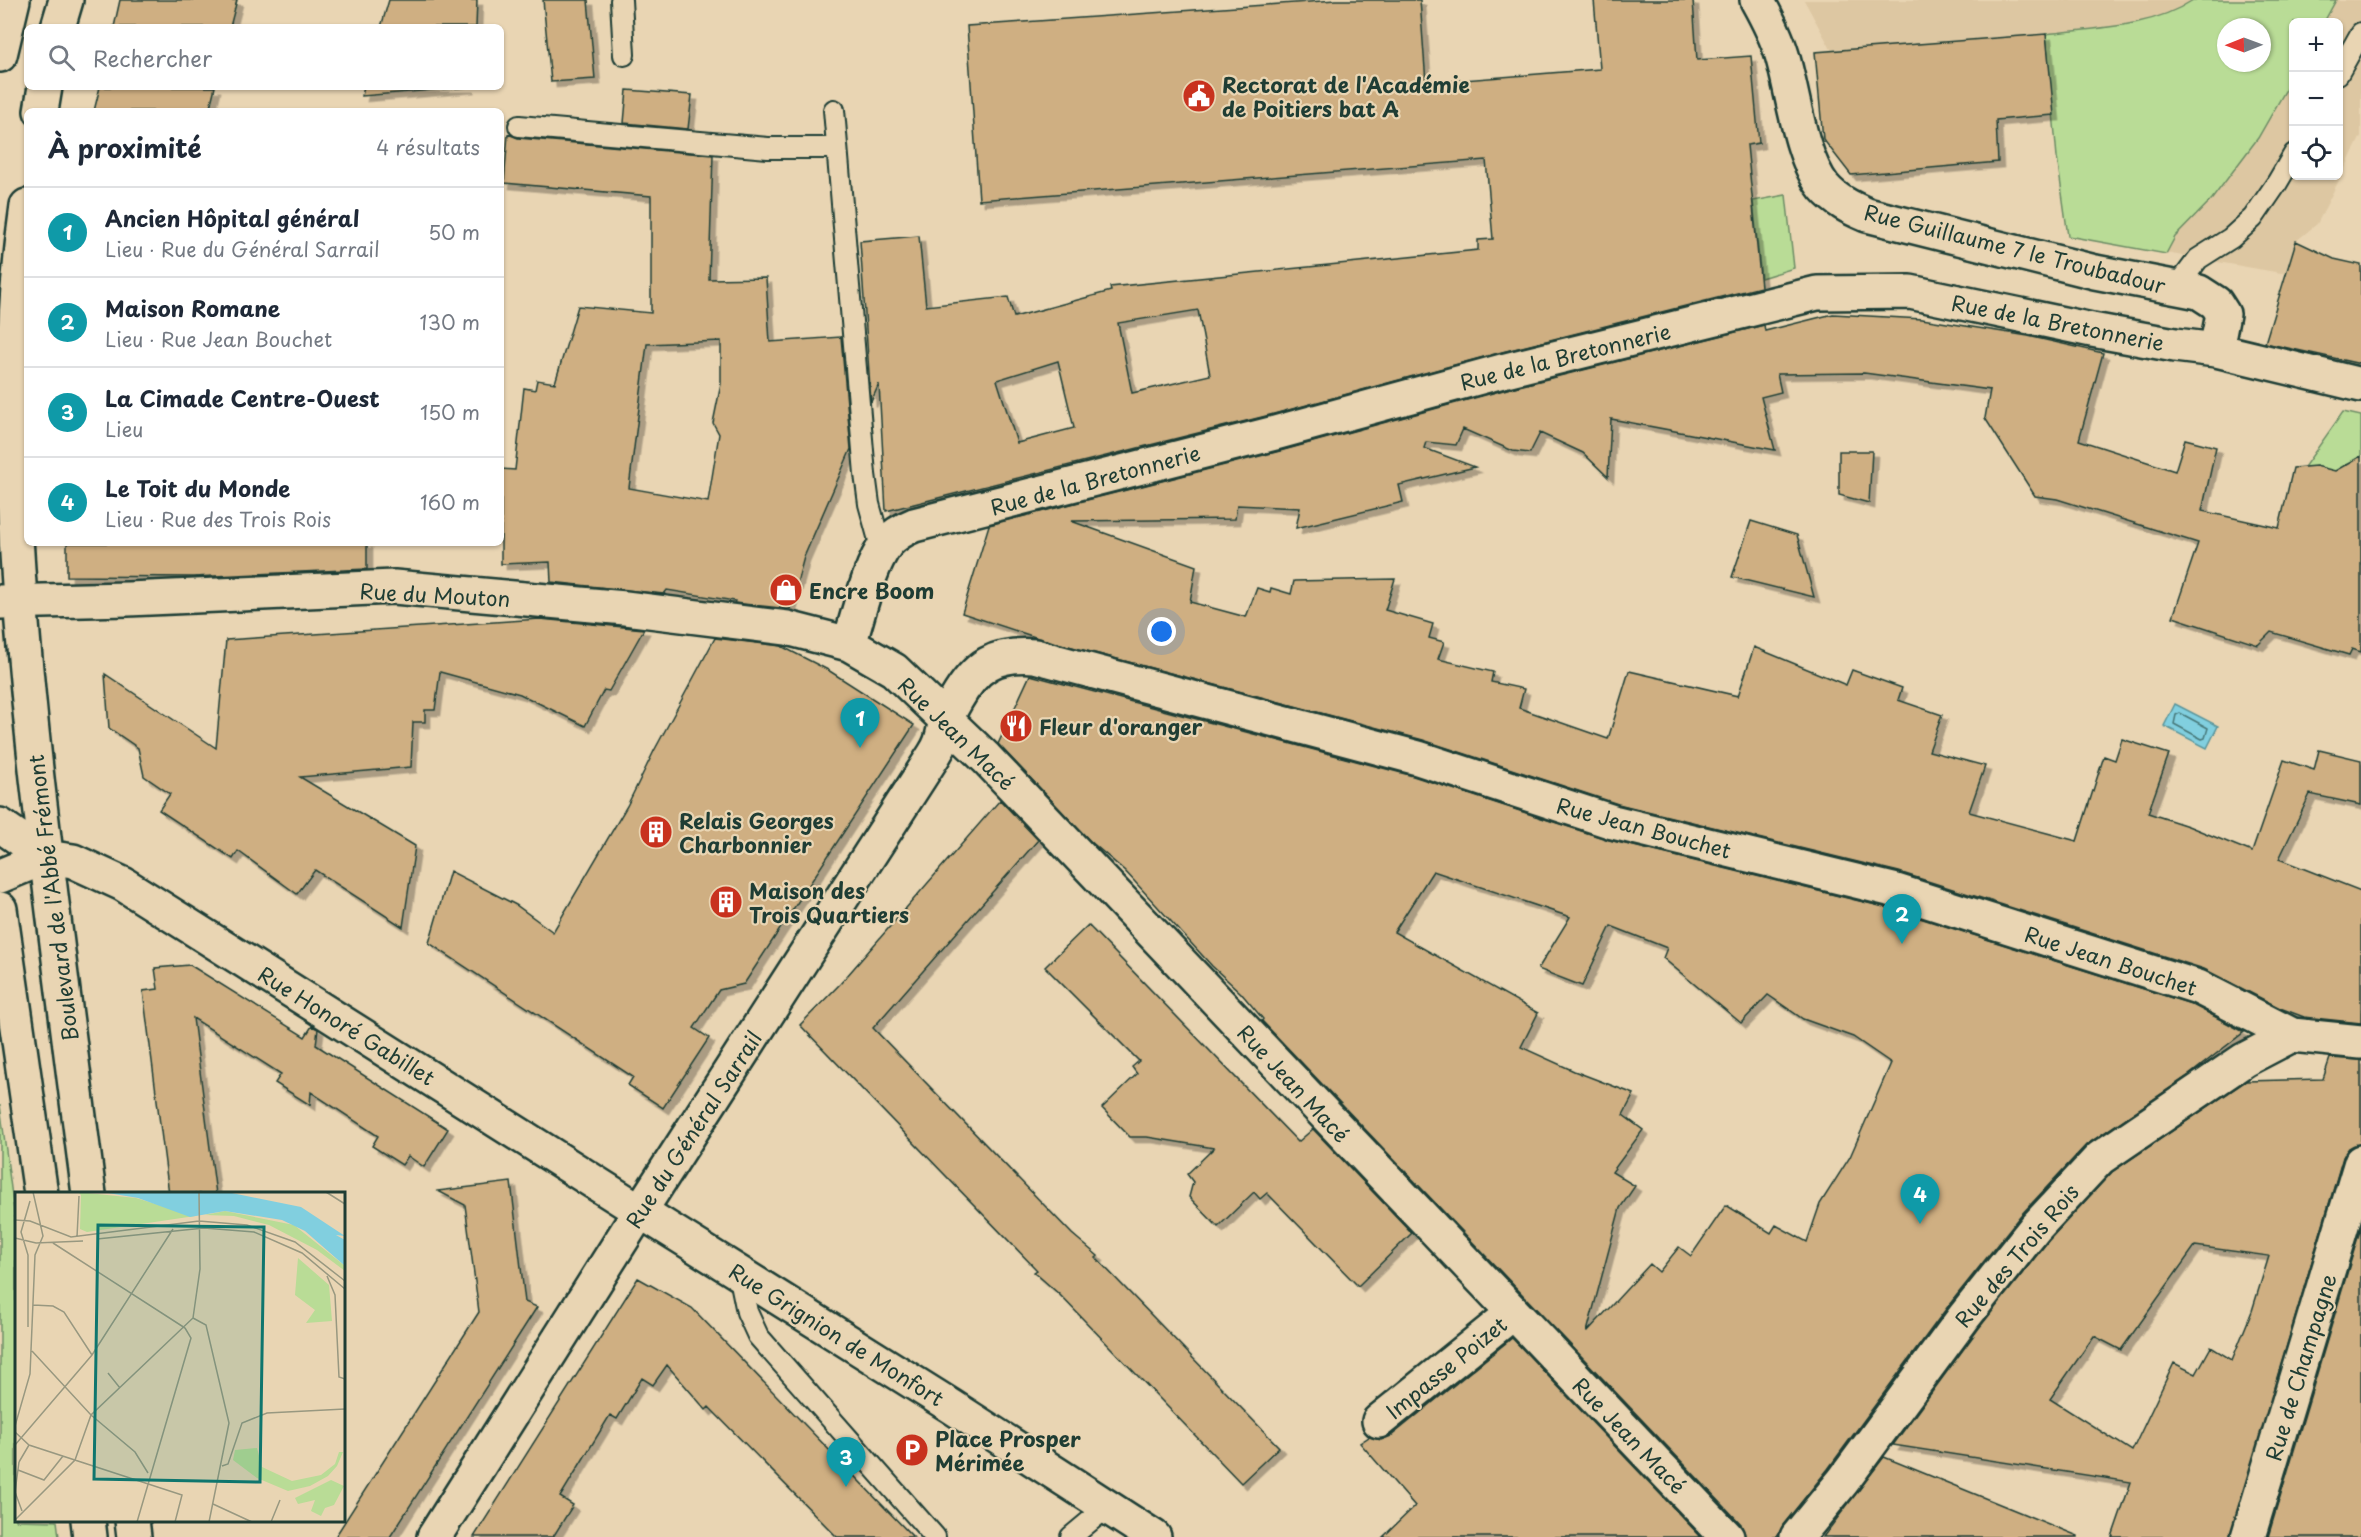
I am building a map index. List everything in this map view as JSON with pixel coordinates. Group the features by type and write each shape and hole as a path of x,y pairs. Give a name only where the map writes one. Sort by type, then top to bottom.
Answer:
{"street":[{"path":"0,55 13,0"},
{"path":"59,24 66,0"},
{"name":"Rue Guillaume 7 le Troubadour","path":"1757,0 1772,27 1782,54 1800,132 1815,171 1823,186 1835,198 1867,215 2095,272 2199,292 2216,303 2223,314 2216,350"},
{"path":"42,108 44,90"},
{"name":"Boulevard de l'Abbé Frémont","path":"24,233 13,370 9,602 46,857 89,1192"},
{"name":"Rue de la Bretonnerie","path":"849,644 869,580 882,551 897,535 914,525 1275,433 1506,370 1817,293 1911,292 2091,330 2216,350 2361,385"},
{"name":"Rue du Mouton","path":"9,602 394,587 625,608 787,628 849,644"},
{"name":"Rue Jean Macé","path":"849,644 894,670 946,719 1727,1537"},
{"name":"Rue Jean Bouchet","path":"946,719 963,687 991,661 1013,655 1035,656 1418,758 1614,822 1893,890 2198,987 2292,1035 2361,1042"},
{"name":"Rue du Général Sarrail","path":"434,1537 640,1211 943,741 946,719"},
{"path":"0,825 46,857"},
{"path":"0,876 46,857"},
{"name":"Rue Honoré Gabillet","path":"46,857 73,861 123,884 640,1211"},
{"path":"0,909 41,1192"},
{"name":"Rue des Trois Rois","path":"1797,1537 1843,1481 1971,1308 2035,1228 2100,1158 2244,1060 2292,1035"},
{"name":"Rue de Champagne","path":"2248,1537 2361,1162"},
{"name":"Rue Grignion de Monfort","path":"640,1211 951,1406 1154,1537"},
{"name":"Impasse Poizet","path":"1379,1421 1513,1313"},
{"path":"88,1522 90,1537"},
{"path":"132,1522 134,1537"}],"lane":[{"path":"621,0 624,55"},
{"path":"2339,72 2361,33"},
{"path":"834,110 865,474 869,504 882,551"},
{"path":"519,126 768,148 837,148"},
{"path":"2177,287 2198,259 2231,238 2253,218 2289,163"},
{"path":"739,1273 747,1312 758,1336 935,1537"},
{"path":"1071,1537 1107,1507"}],"shaded area":[{"path":"1804,0 2361,0 2361,136 2343,172 2343,18 2289,18 2289,180 2339,180 2317,224 2296,241 2287,274 2068,236 2057,157 2046,34 1832,51"}],"green space":[{"path":"2193,0 2336,0 2326,18 2289,18 2289,84 2258,138 2212,199 2175,237 2166,254 2068,236 2057,157 2046,34 2122,25 2159,16"},
{"path":"1786,195 1794,268 1761,278 1753,201"},
{"path":"2343,412 2361,416 2361,457 2344,465 2335,492 2302,470"},
{"path":"0,1105 15,1218 15,1522 57,1522 59,1537 0,1537"}],"water":[{"path":"2175,704 2218,726 2207,748 2164,726"}],"building":[{"path":"120,0 237,0 231,24 115,24"},
{"path":"389,0 477,0 476,24 382,24"},
{"path":"543,0 588,0 595,79 551,82"},
{"path":"1336,0 1420,0 1426,83 1600,69 1594,0 1693,0 1697,60 1751,56 1759,143 1747,145 1761,287 1502,352 1270,415 886,511 879,384 871,402 860,241 919,236 926,306 1008,297 1014,317 1111,291 1110,287 1478,250 1478,240 1493,239 1486,160 979,200 967,26","holes":["1198,310 1210,375 1132,393 1118,323","1058,361 1074,428 1017,443 997,380"]},
{"path":"2046,34 2054,115 1996,120 1998,162 1851,175 1823,139 1815,52"},
{"path":"99,90 214,90 210,108 95,108"},
{"path":"363,90 433,90 362,96"},
{"path":"627,90 692,95 688,129 624,123"},
{"path":"508,134 518,138 713,155 709,279 766,278 770,342 841,337 851,449 804,557 790,609 734,603 735,601 667,590 664,594 551,582 550,562 501,564 501,546 504,546 504,469 515,470 524,388 535,390 537,380 555,383 578,306 651,313 651,196 504,183","holes":["721,341 721,384 713,423 719,434 708,502 629,488 647,344"]},
{"path":"2296,241 2334,259 2361,265 2361,364 2265,343"},
{"path":"1833,314 1922,319 2028,336 2103,353 2079,440 2175,471 2185,439 2216,447 2202,511 2279,528 2293,468 2316,466 2335,471 2361,456 2361,652 2352,649 2349,655 2271,632 2258,645 2173,617 2198,543 2057,499 2035,496 1985,418 1990,390 1864,373 1777,374 1781,392 1761,397 1775,450 1611,419 1608,477 1583,453 1540,433 1530,453 1513,451 1463,429 1456,445 1426,442 1424,448 1475,467 1399,485 1403,502 1296,528 1300,508 1237,505 1235,519 1071,521 1196,566 1190,602 1246,617 1257,588 1270,592 1271,588 1291,594 1294,581 1395,579 1385,610 1433,624 1429,638 1444,642 1438,659 1493,672 1491,682 1524,689 1519,708 1608,739 1629,671 1738,696 1754,647 1846,685 1852,670 1902,688 1898,700 1942,715 1929,751 1985,766 1969,812 2077,841 2104,756 2115,760 2122,739 2169,754 2148,813 2188,826 2252,852 2284,760 2314,770 2319,750 2361,760 2361,805 2310,794 2279,859 2361,891 2361,1023 2304,1017 2280,1008 2204,969 1899,872 1618,804 1423,740 1038,638 962,613 989,525 1280,451 1511,388 1764,325 1765,331"},
{"path":"1839,451 1872,451 1869,503 1839,495"},
{"path":"1751,521 1797,535 1814,597 1732,577"},
{"path":"67,546 367,546 367,569 193,577 67,576"},
{"path":"540,619 644,629 609,691 604,690 585,726 520,694 440,672 435,710 425,710 425,722 413,722 411,767 300,777 415,846 403,927 315,870 297,894 238,851 233,859 159,810 170,794 144,776 138,748 109,728 105,674 216,748 226,640"},
{"path":"715,638 781,646 828,670 914,725 744,984 719,990 694,1028 709,1038 663,1108 628,1085 633,1077 429,943 450,871 516,905 553,932 627,806"},
{"path":"1030,675 1413,776 1609,840 1888,908 2191,1004 2244,1032 2189,1075 2086,1145 2020,1216 1949,1305 1776,1537 1745,1537 1741,1524 1262,1021 1263,1019 1241,993 1212,966 1125,871 1089,840 998,744","holes":["1433,871 1570,917 1538,969 1582,986 1611,926 1667,948 1663,958 1741,1023 1768,995 1803,1019 1853,1037 1891,1063 1850,1157 1820,1204 1807,1242 1776,1225 1771,1233 1726,1205 1691,1256 1679,1247 1659,1272 1650,1264 1587,1332 1620,1208 1635,1186 1612,1172 1643,1130 1623,1115 1634,1094 1574,1071 1521,1047 1538,1013 1394,932"]},
{"path":"1000,800 1038,840 873,1028 1072,1234 1098,1256 1096,1258 1279,1447 1241,1483 1059,1294 1034,1272 1037,1270 800,1025 840,984"},
{"path":"1088,925 1298,1142 1313,1129 1412,1233 1358,1286 1267,1193 1260,1199 1254,1192 1218,1227 1189,1197 1193,1182 1187,1174 1214,1148 1147,1137 1130,1137 1102,1108 1137,1074 1132,1067 1139,1061 1045,967"},
{"path":"190,965 305,1037 312,1026 318,1029 316,1045 448,1129 424,1167 408,1156 402,1165 372,1146 378,1136 311,1092 310,1105 275,1083 281,1074 193,1018 216,1192 169,1192 143,991 158,989 155,968"},
{"path":"2330,1058 2361,1060 2361,1144 2349,1148 2343,1157 2230,1537 2112,1537 2131,1482 1893,1445 1979,1328 2049,1240 2112,1172 2246,1081 2323,1079","holes":["2195,1246 2269,1256 2252,1311 2232,1360 2211,1347 2196,1374 2174,1363 2132,1451 2050,1399 2094,1336 2121,1350"]},
{"path":"511,1182 525,1302 537,1307 390,1537 335,1537 479,1312 465,1205 438,1191"},
{"path":"2361,1227 2361,1537 2268,1537"},
{"path":"638,1278 692,1308 913,1537 837,1537 709,1407 706,1410 667,1365 653,1385 642,1378 617,1419 610,1415 560,1497 573,1505 553,1537 474,1537"},
{"path":"1512,1338 1701,1537 1383,1537 1415,1506 1360,1443 1369,1437 1381,1440 1391,1436"},
{"path":"1884,1457 2078,1536 2078,1537 1823,1537"}],"place":[{"name":"Rectorat de l'Académie de Poitiers bat A","path":"1199,96"},
{"name":"Encre Boom","path":"786,590"},
{"name":"Fleur d'oranger","path":"1016,726"},
{"name":"Ancien Hôpital général","path":"860,748"},
{"name":"Relais Georges Charbonnier","path":"656,832"},
{"name":"Maison des Trois Quartiers","path":"726,902"},
{"name":"Maison Romane","path":"1902,944"},
{"name":"Le Toit du Monde","path":"1920,1224"},
{"name":"Place Prosper Mérimée","path":"912,1450"},
{"name":"La Cimade Centre-Ouest","path":"846,1487"}]}
